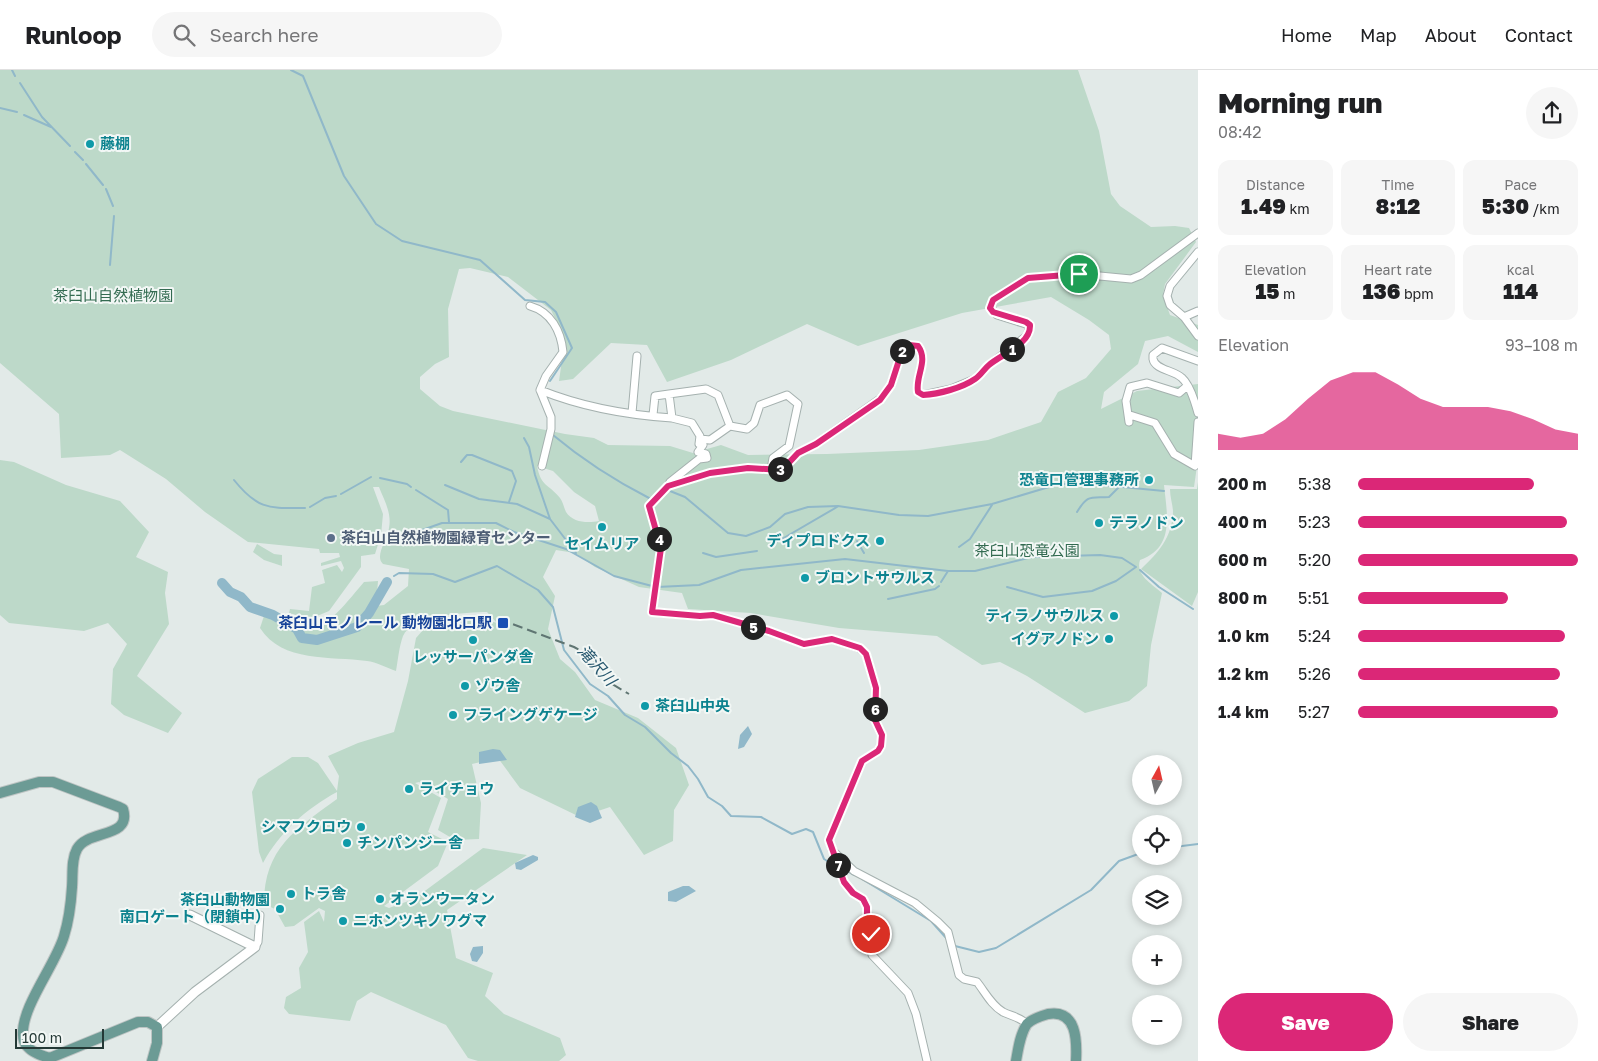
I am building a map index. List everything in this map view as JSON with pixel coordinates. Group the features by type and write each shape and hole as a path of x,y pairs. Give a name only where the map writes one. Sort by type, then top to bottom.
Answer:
{"main road":[{"path":"0,793 39,782 53,782 119,807 123,809 125,816 123,825 119,829 84,841 78,847 74,856 70,908 63,938 27,1012 22,1035 29,1048 50,1058 138,1022 148,1022 158,1027 157,1043 152,1061"},
{"path":"1016,1061 1022,1036 1028,1024 1040,1016 1052,1014 1058,1014 1070,1021 1077,1038 1076,1061"}],"street":[{"path":"668,486 718,471 782,470 798,453 816,444 880,400 891,385 902,351 909,345 918,346 922,352 923,360 917,385 918,392 923,395 951,389 975,379 989,365 1028,335 1030,325 1026,322 997,315 990,308 993,300 1014,284 1039,276 1079,274 1131,279 1141,275 1198,232"},
{"path":"1198,252 1170,286 1167,296 1170,305 1184,317 1198,336"},
{"path":"530,306 549,316 562,345 563,352 542,383 540,390 551,417 551,429 542,466"},
{"path":"1184,317 1198,311"},
{"path":"1198,361 1162,348 1153,355 1154,363 1181,377 1186,387 1190,390 1198,413"},
{"path":"632,414 637,356"},
{"path":"1186,387 1179,392 1147,383 1130,387 1126,401 1129,418 1155,423 1174,454 1195,466 1198,422"},
{"path":"540,390 570,402 632,414 672,418 692,424 698,432 699,444 703,445 698,452 706,454 707,458 698,459 670,482 649,506 661,548 652,612 700,616 713,615 769,631 804,644 832,639 860,648 870,661 876,688 875,720 882,735 881,746 878,751 862,761 841,816 829,840 844,882 853,893 863,899 867,907 872,955 908,993 916,1014 927,1061"},
{"path":"653,416 655,396 712,390 722,402 730,426"},
{"path":"669,394 672,418"},
{"path":"700,439 710,440 730,426 747,429 754,423 760,405 787,395 798,404 790,446 773,458 771,469"},
{"path":"832,850 854,871 893,891 933,917 948,932 958,975 964,979 977,982 989,999 1002,1011 1022,1019 1028,1024"},
{"path":"158,1027 195,992 254,947 259,937 260,914"},
{"path":"190,915 254,947"}],"green space":[{"path":"0,70 1078,70 1099,131 1111,194 1120,206 1151,227 1175,226 1189,228 1196,242 1165,284 1163,295 1170,315 1198,325 1198,352 1168,336 1145,341 1138,364 1104,392 1101,409 1137,391 1198,384 1198,459 1194,487 1164,485 1167,518 1164,539 1151,555 1140,560 1139,565 1142,575 1162,593 1151,645 1147,686 1129,701 1085,713 1027,676 1000,662 982,665 937,636 839,628 751,613 688,609 682,593 639,587 595,567 575,553 556,550 543,577 555,596 548,629 560,659 575,672 595,700 638,718 676,748 689,785 674,810 673,841 644,855 610,807 580,817 520,788 498,758 472,764 481,803 479,839 455,840 438,830 448,799 419,782 415,783 441,798 428,832 448,842 438,866 384,906 389,908 414,899 483,848 527,855 447,910 456,958 493,973 485,996 504,1014 560,1038 566,1055 559,1061 478,1061 468,1058 446,1025 371,992 357,1001 350,1021 289,1014 284,1008 286,997 301,988 299,968 308,952 304,922 319,911 324,922 325,911 319,908 294,926 285,927 275,909 264,904 265,885 276,854 285,842 308,820 337,799 337,792 326,798 295,822 277,842 263,863 259,852 252,792 258,779 292,757 308,757 318,763 337,791 339,776 328,756 358,743 394,732 408,681 416,638 423,630 461,619 479,618 497,623 487,612 441,616 417,624 408,629 403,636 396,671 370,662 308,656 294,653 281,647 269,639 260,628 266,610 300,623 312,625 322,623 331,618 364,582 378,581 376,606 384,605 408,586 409,569 383,564 381,561 381,552 390,522 387,507 379,487 373,487 383,514 381,535 375,554 361,556 361,567 329,611 310,619 289,613 290,609 309,611 312,587 325,583 322,570 337,565 342,572 344,568 341,561 321,566 321,563 340,557 339,553 320,553 319,549 248,542 205,512 166,479 120,450 110,455 61,458 59,414 0,363","holes":["470,268 508,277 551,310 565,339 559,381 573,379 611,343 647,345 667,382 731,360 807,324 858,346 962,313 1051,297 1089,320 1109,335 1111,349 1086,378 1058,392 1041,422 988,440 919,450 827,454 748,455 721,445 693,453 670,446 608,445 594,438 565,434 453,411 440,406 420,389 420,377 435,364 449,357 448,309 459,269","537,466 553,471 574,492 595,506 599,521 581,521 569,516 560,498 543,482"]},
{"path":"0,460 14,462 66,485 120,501 149,532 136,557 168,572 165,593 169,624 137,676 182,713 168,733 124,715 111,704 113,669 127,644 108,623 84,631 9,623 0,615"},
{"path":"1198,482 1198,592 1192,606 1141,569 1158,551 1170,530 1173,512 1170,489 1197,489"},
{"path":"257,544 274,554 282,555 282,566 264,560 253,552"}],"water":[{"path":"748,726 752,734 744,747 738,749 740,735"},
{"path":"493,749 500,750 507,760 479,764 479,752"},
{"path":"591,802 597,806 602,818 590,823 575,817 578,807"},
{"path":"533,855 538,857 538,860 521,870 516,869 515,863"},
{"path":"683,886 689,886 696,891 676,902 668,901 668,892"},
{"path":"483,946 483,953 477,962 472,961 470,954 473,947"}],"waterway":[{"path":"12,70 15,76"},
{"path":"291,70 303,76 344,176 376,224 402,241 480,260 525,300 545,302 556,312 572,348 550,381"},
{"path":"20,83 42,117 70,146"},
{"path":"0,108 17,112"},
{"path":"24,115 51,127"},
{"path":"75,152 83,160"},
{"path":"86,164 103,185"},
{"path":"106,189 113,206"},
{"path":"110,265 114,216"},
{"path":"553,435 599,469 649,498"},
{"path":"524,438 529,447 535,475 550,519 576,553"},
{"path":"461,462 467,455 472,455 512,471 516,481 509,502"},
{"path":"341,494 371,477"},
{"path":"380,478 407,484 411,487"},
{"path":"234,480 250,497 265,505 282,508 305,508"},
{"path":"670,491 685,497 728,533 746,536 770,527 785,514 808,507 838,506 899,515 928,516 992,504 1059,484 1091,484 1164,491"},
{"path":"445,485 479,499 517,504 550,519"},
{"path":"1077,512 1084,502 1090,498 1109,497 1119,487"},
{"path":"416,490 448,510 449,522"},
{"path":"310,507 325,498 336,496"},
{"path":"959,547 970,539 992,505"},
{"path":"770,546 837,507"},
{"path":"394,540 442,523 496,523 514,532 566,549 614,576 652,586"},
{"path":"364,541 378,541"},
{"path":"857,541 864,553"},
{"path":"703,553 716,557 757,551"},
{"path":"657,587 699,585 741,570 845,559 948,571 975,571 1032,557 1100,555 1122,558 1136,567 1116,581 1092,591 1043,597 1007,587"},
{"name":"滝沢川","path":"394,576 399,573 433,574 455,582 497,566 538,590 553,607 564,650 590,684 608,696 625,715 645,727 671,753 688,766 708,797 722,806 731,816 761,817 792,834 806,829 813,832 824,859 832,864"},
{"path":"1140,570 1159,587 1193,609"},
{"path":"941,582 948,571"},
{"name":"滝沢川","path":"222,583 230,592 241,597 250,607 273,615 297,629 302,638 317,640 357,627 369,613 387,582"},
{"path":"888,599 935,589 939,586"},
{"path":"1182,846 1198,844"},
{"path":"955,946 979,952 996,948 1091,890 1119,861 1132,856"},
{"path":"847,871 854,875"},
{"path":"862,879 931,921 947,939"}],"railway":[{"path":"499,619 574,647 589,655 612,684 629,694"}],"place":[{"name":"藤棚","path":"90,144"},
{"name":"恐竜口管理事務所","path":"1149,480"},
{"name":"テラノドン","path":"1099,523"},
{"name":"セイムリア","path":"602,527"},
{"name":"茶臼山自然植物園緑育センター","path":"331,538"},
{"name":"ディプロドクス","path":"880,541"},
{"name":"ブロントサウルス","path":"805,578"},
{"name":"ティラノサウルス","path":"1114,616"},
{"name":"茶臼山モノレール 動物園北口駅","path":"503,623"},
{"name":"イグアノドン","path":"1109,639"},
{"name":"レッサーパンダ舎","path":"473,640"},
{"name":"ゾウ舎","path":"465,686"},
{"name":"茶臼山中央","path":"645,706"},
{"name":"フライングゲケージ","path":"453,715"},
{"name":"ライチョウ","path":"409,789"},
{"name":"シマフクロウ","path":"361,827"},
{"name":"チンパンジー舎","path":"347,843"},
{"name":"トラ舎","path":"291,894"},
{"name":"オランウータン","path":"380,899"},
{"name":"茶臼山動物園 南口ゲート（閉鎖中）","path":"280,909"},
{"name":"ニホンツキノワグマ","path":"343,921"}],"route":[{"path":"871,934 867,919 867,907 863,899 853,893 844,882 829,840 841,816 862,761 878,751 881,746 882,735 875,720 876,688 870,661 860,648 832,639 804,644 769,631 713,615 700,616 652,612 653,594 661,548 649,506 668,486 674,486 710,473 748,468 782,470 798,453 816,444 880,400 891,385 904,347 909,345 914,344 918,346 922,352 923,360 917,385 918,392 923,395 951,389 975,379 989,365 1023,340 1028,335 1030,329 1030,325 1026,322 997,315 993,312 990,308 993,300 1014,284 1028,278 1079,274"}],"park label":[{"name":"茶臼山自然植物園","path":"113,296"},
{"name":"茶臼山恐竜公園","path":"1027,551"}]}
